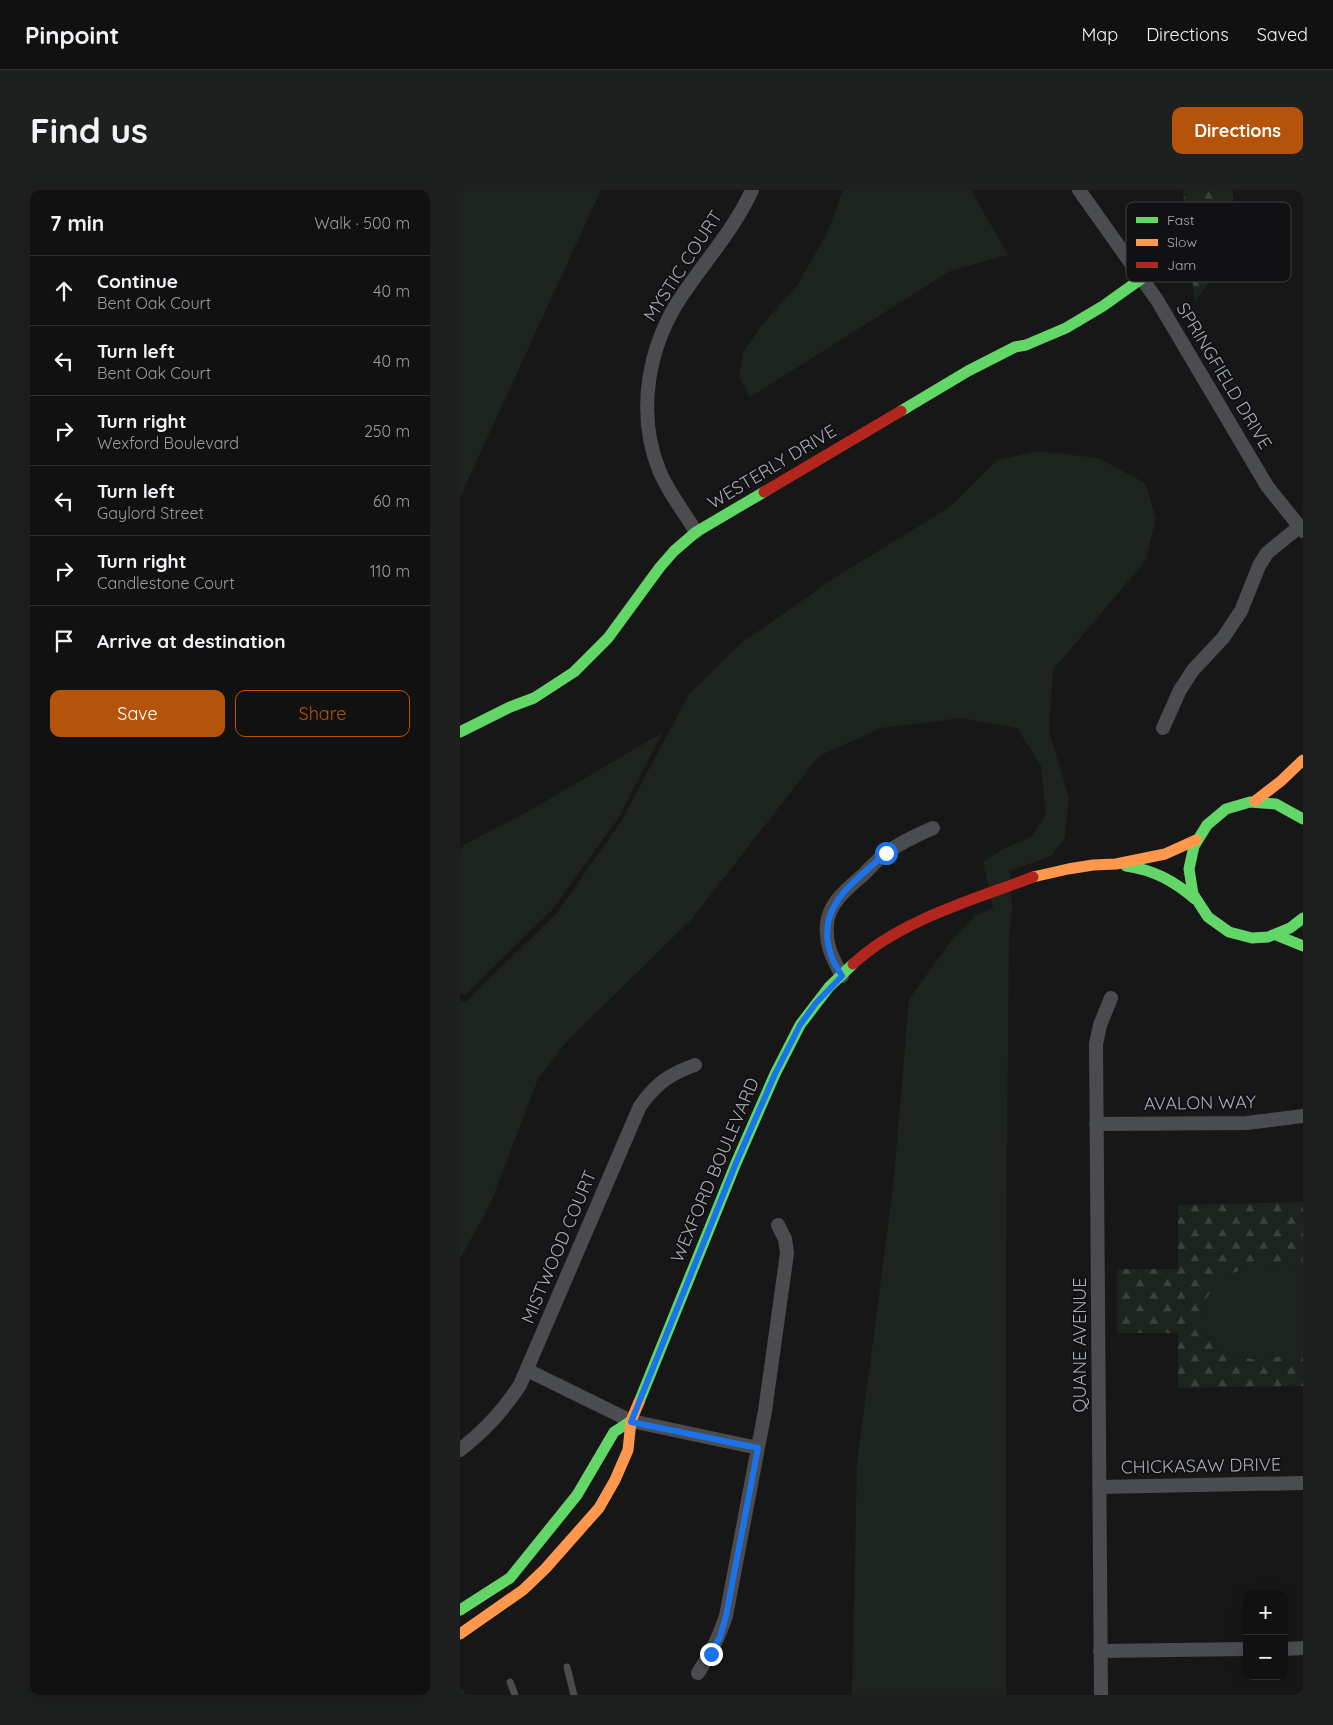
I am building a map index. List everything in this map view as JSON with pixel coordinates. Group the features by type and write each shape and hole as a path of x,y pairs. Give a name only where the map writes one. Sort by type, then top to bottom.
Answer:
{"street":[{"name":"MYSTIC COURT","path":"696,532 659,471 652,447 646,403 652,360 659,338 672,312 738,216 752,190"},
{"name":"SPRINGFIELD DRIVE","path":"1079,190 1126,257"},
{"name":"WESTERLY DRIVE","path":"460,732 510,707 534,698 574,672 608,638 628,614 674,550 696,532 968,371 1015,347 1026,345 1066,328 1137,282"},
{"name":"SPRINGFIELD DRIVE","path":"1143,282 1157,300 1267,486 1301,529"},
{"path":"1164,728 1180,690 1188,677 1223,638 1241,610 1259,566 1267,553 1301,529"},
{"path":"1303,760 1281,781 1255,801 1229,808 1204,827 1196,840 1189,868 1190,884 1195,899 1203,913 1214,924 1224,930 1249,938 1276,935 1290,929 1303,918"},
{"path":"1255,801 1279,805 1303,819"},
{"path":"842,976 831,956 827,939 827,924 832,906 839,896 886,853 933,828"},
{"name":"WEXFORD BOULEVARD","path":"460,1634 523,1590 546,1569 599,1508 615,1480 628,1450 631,1422 736,1163 775,1074 800,1025 816,1003 861,957 915,922 1039,875 1093,865 1116,864 1165,854 1196,840"},
{"name":"WEXFORD BOULEVARD","path":"1116,864 1144,868 1165,877 1177,883 1195,899"},
{"path":"1276,935 1303,946"},
{"name":"QUANE AVENUE","path":"1101,1695 1096,1044 1100,1025 1111,998"},
{"name":"MISTWOOD COURT","path":"460,1450 483,1432 506,1406 527,1370 640,1106 650,1092 664,1079 695,1065"},
{"name":"AVALON WAY","path":"1096,1124 1247,1123 1303,1116"},
{"path":"698,1673 715,1646 726,1616 758,1448 786,1266 785,1239 778,1224"},
{"path":"527,1370 631,1422 758,1448"},
{"path":"460,1610 510,1578 577,1495 614,1432 631,1422"},
{"name":"CHICKASAW DRIVE","path":"1100,1487 1303,1483"},
{"path":"1288,1648 1303,1648"},
{"path":"1100,1651 1243,1649"}],"lane":[{"path":"567,1667 574,1695"},
{"path":"510,1682 515,1695"}],"green space":[{"path":"460,190 601,190 460,497"},
{"path":"843,190 971,190 1008,255 950,271 750,397 739,377 743,353 762,325 798,284 828,231"},
{"path":"1183,190 1233,190 1233,202 1184,202"},
{"path":"1193,282 1209,282 1195,302"},
{"path":"1037,451 1098,458 1145,483 1156,518 1146,560 1053,670 1049,731 1069,798 1065,837 1051,856 1010,871 1012,908 1009,935 1006,1251 1006,1695 852,1695 857,1464 893,1188 909,999 952,940 976,915 993,908 983,862 1003,849 1031,837 1046,815 1041,766 1017,728 961,718 881,728 819,756 691,920 569,1039 538,1079 491,1202 460,1259 460,1000 465,1002 556,914 622,820 689,694 740,644 836,577 950,507 997,460"},
{"path":"662,733 619,817 552,910 465,995 460,993 460,851 464,845 534,808"},
{"path":"1303,1202 1303,1266 1271,1264 1251,1266 1225,1276 1211,1291 1200,1310 1204,1332 1224,1352 1251,1359 1283,1356 1303,1346 1303,1386 1178,1388 1178,1333 1117,1333 1117,1269 1178,1269 1178,1205"},
{"path":"1271,1264 1303,1266 1303,1346 1283,1356 1251,1359 1224,1352 1204,1332 1200,1310 1211,1291 1225,1276 1251,1266"}],"traffic: fast":[{"path":"901,411 968,371 1015,347 1026,345 1066,328 1103,306 1137,282"},
{"path":"460,732 510,707 534,698 574,672 608,638 674,551 696,532 764,492"},
{"path":"1303,819 1276,804 1250,802 1226,809 1207,825 1194,846 1189,869 1193,894 1208,917 1229,932 1252,938 1268,937 1290,928 1303,918"},
{"path":"1126,866 1155,873 1195,899"},
{"path":"1276,935 1303,946"},
{"path":"639,1402 736,1163 775,1074 800,1025 829,987 853,964"},
{"path":"460,1610 510,1578 577,1495 614,1432 631,1421"}],"traffic: slow":[{"path":"1255,801 1281,781 1303,760"},
{"path":"1033,877 1068,869 1116,864 1165,854 1196,840"},
{"path":"460,1634 523,1590 545,1569 599,1508 615,1480 628,1450 631,1421 639,1402"}],"traffic: jam":[{"path":"764,492 901,411"},
{"path":"853,964 893,935 915,923 962,903 1033,877"}],"route":[{"path":"711,1654 720,1637 726,1616 758,1448 631,1422 736,1163 775,1074 800,1025 816,1003 842,976 831,956 827,939 827,924 832,906 839,896 886,853"}]}
